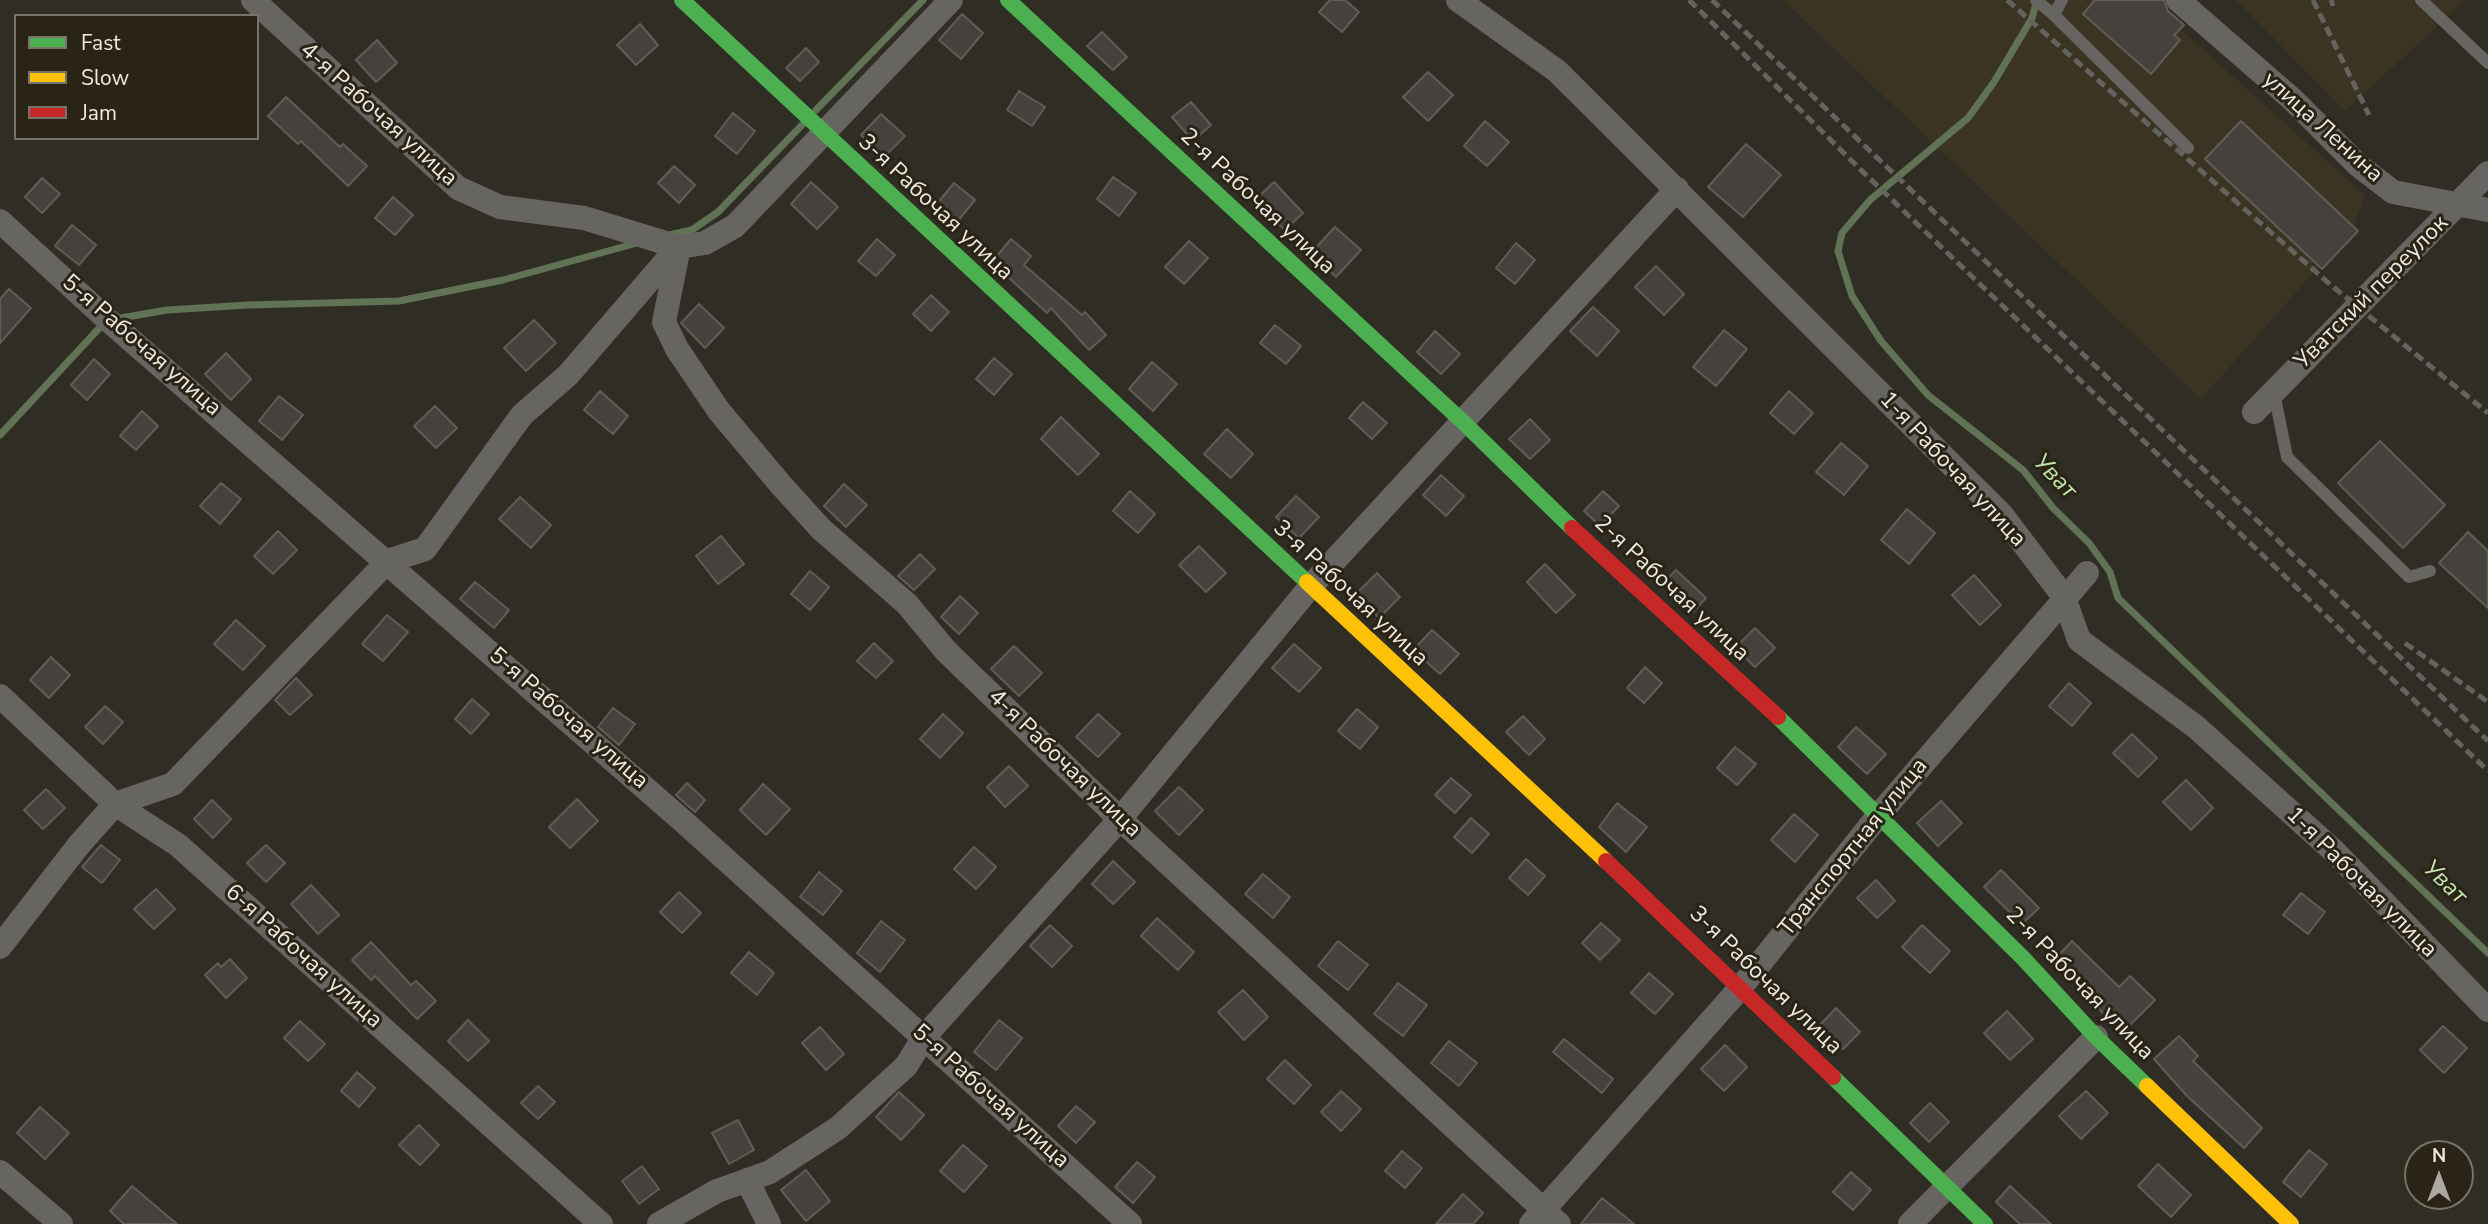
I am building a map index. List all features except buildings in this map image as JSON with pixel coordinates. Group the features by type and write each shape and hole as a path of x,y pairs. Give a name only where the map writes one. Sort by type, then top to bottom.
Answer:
{"street":[{"name":"4-я Рабочая улица","path":"253,0 458,188 500,207 584,218 679,247 664,321 677,349 719,411 821,529 907,604 946,650 1120,819 1544,1219"},
{"name":"3-я Рабочая улица","path":"682,0 822,134 1741,987 1985,1224"},
{"path":"0,947 78,846 115,804 173,784 388,561 425,549 522,415 568,376 679,247 705,243 735,226 951,0"},
{"name":"2-я Рабочая улица","path":"1007,0 1464,422 1578,535 1771,711 2023,958 2096,1037 2291,1224"},
{"name":"1-я Рабочая улица","path":"1458,0 1557,71 2002,515 2064,597 2079,640 2196,727 2336,853 2488,1010"},
{"name":"улица Ленина","path":"2178,0 2292,99 2358,165 2393,192 2488,211"},
{"name":"Уватский переулок","path":"2254,412 2488,173"},
{"path":"659,1224 717,1191 770,1172 838,1128 906,1066 924,1037 1120,819 1310,587 1677,189"},
{"name":"5-я Рабочая улица","path":"0,221 108,320 388,561 924,1037 1130,1224"},
{"name":"Транспортная улица","path":"1544,1219 1741,987 1878,816 2087,573"},
{"name":"6-я Рабочая улица","path":"0,696 115,804 178,845 601,1224"},
{"path":"1910,1224 2096,1037"},
{"path":"0,1172 61,1224"},
{"path":"747,1180 769,1224"}],"lane":[{"path":"2036,0 2188,148"},
{"path":"2054,15 2063,0"},
{"path":"2421,0 2488,63"},
{"path":"2274,392 2287,457 2409,578 2430,571"}],"shaded area":[{"path":"1783,0 2148,0 2366,196 2350,232 2201,399"},
{"path":"2236,0 2466,0 2345,111"}],"waterway":[{"path":"816,110 923,0"},
{"name":"Уват","path":"2037,0 2032,18 1994,82 1968,118 1870,200 1842,233 1838,251 1852,296 1881,341 1928,395 2023,470 2053,508 2089,543 2110,572 2118,598 2488,953"},
{"path":"669,235 692,230 718,212 803,124"},
{"path":"115,319 167,310 399,301 503,280 637,243"},
{"path":"0,435 104,323"}],"railway":[{"path":"1689,0 1863,172 2488,771"},
{"path":"1712,0 2488,741"},
{"path":"2007,0 2332,286 2488,413"},
{"path":"2313,0 2369,115"},
{"path":"2331,0 2333,6"},
{"path":"2405,643 2488,702"}],"traffic: fast":[{"path":"682,0 1307,582"},
{"path":"1008,0 1463,422 1572,528"},
{"path":"1778,717 2023,958 2096,1037 2147,1086"},
{"path":"1833,1077 1985,1224"}],"traffic: slow":[{"path":"1307,582 1606,861"},
{"path":"2147,1086 2291,1224"}],"traffic: jam":[{"path":"1572,528 1778,717"},
{"path":"1606,861 1833,1077"}]}
